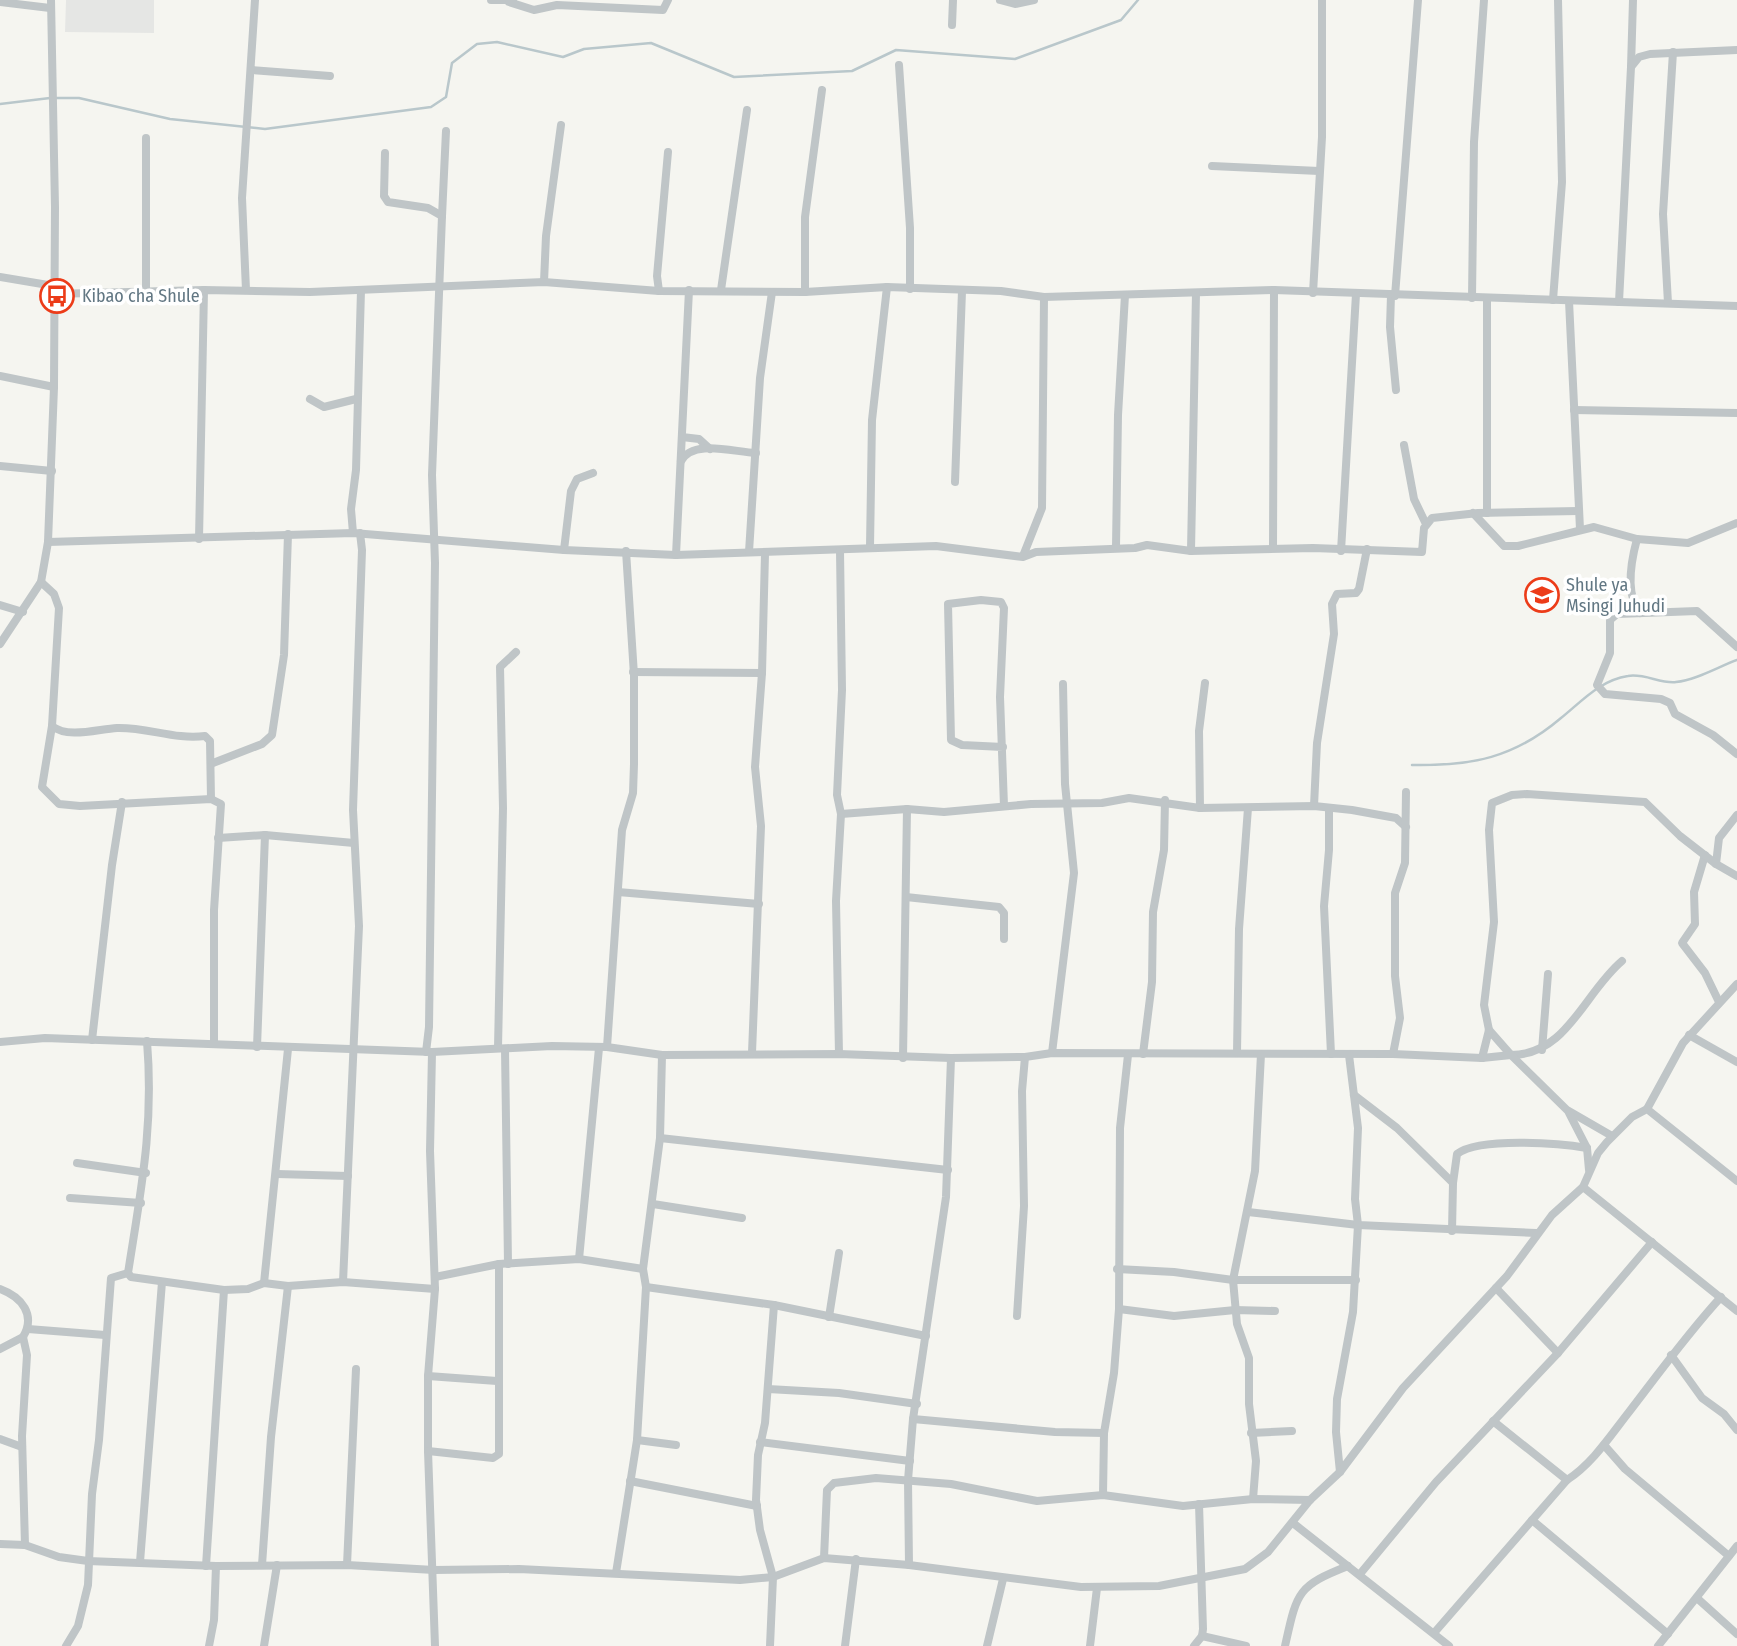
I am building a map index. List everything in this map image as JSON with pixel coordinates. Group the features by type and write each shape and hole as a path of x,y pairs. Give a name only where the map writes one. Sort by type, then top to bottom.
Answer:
{"street":[{"path":"246,290 242,198 255,0"},
{"path":"491,0 511,1 534,10 557,5 605,3 663,10 668,0"},
{"path":"952,25 953,0"},
{"path":"1000,0 1007,4 1034,0"},
{"path":"1396,390 1390,327 1418,0"},
{"path":"1472,298 1474,142 1483,0"},
{"path":"1553,300 1562,182 1558,0"},
{"path":"1619,302 1633,0"},
{"path":"1313,293 1322,137 1322,1"},
{"path":"0,2 50,4 54,387 48,541 41,582 0,644"},
{"path":"1631,67 1644,55 1737,50"},
{"path":"1668,303 1663,215 1673,52"},
{"path":"899,65 910,228 910,289"},
{"path":"252,70 330,76"},
{"path":"804,292 805,217 822,90"},
{"path":"720,290 747,110"},
{"path":"544,282 546,236 561,125"},
{"path":"435,1646 428,1451 428,1376 435,1289 429,1052 435,539 432,475 446,131"},
{"path":"146,138 146,290"},
{"path":"659,291 657,276 668,152"},
{"path":"385,153 384,196 388,201 429,208 442,216"},
{"path":"1212,166 1319,171"},
{"path":"0,277 53,290 361,290 544,282 659,291 804,292 887,287 1001,291 1044,298 1274,289 1356,295 1737,306"},
{"path":"870,547 872,420 887,287"},
{"path":"1273,548 1274,289"},
{"path":"199,539 204,290"},
{"path":"343,1282 359,926 354,843 362,550 351,509 356,470 361,290"},
{"path":"676,555 689,290"},
{"path":"955,482 961,291"},
{"path":"749,552 760,377 772,292"},
{"path":"1191,551 1196,293"},
{"path":"1116,547 1118,415 1125,295"},
{"path":"1341,551 1356,295"},
{"path":"1023,557 1042,508 1044,298"},
{"path":"1486,513 1487,298"},
{"path":"1569,301 1580,529"},
{"path":"0,376 54,387"},
{"path":"310,399 324,407 356,399"},
{"path":"1574,410 1737,413"},
{"path":"682,437 699,439 710,449"},
{"path":"48,541 356,533 564,550 676,555 936,546 1023,557 1036,552 1147,545 1191,551 1273,548 1422,552 1426,522 1414,499 1404,444"},
{"path":"680,462 695,448 756,453"},
{"path":"0,466 52,471"},
{"path":"564,550 571,491 577,479 593,473"},
{"path":"1426,522 1443,515 1578,511"},
{"path":"1473,513 1504,546 1518,546 1594,527 1637,539 1688,543 1737,523"},
{"path":"213,763 262,744 272,735 284,654 288,534"},
{"path":"1637,539 1631,560 1632,600 1640,613"},
{"path":"1314,806 1317,743 1334,634 1334,596 1356,593 1359,589 1367,549"},
{"path":"579,1258 603,1048 622,830 633,793 634,672 626,551"},
{"path":"839,1054 836,901 841,814 837,795 842,703 840,551"},
{"path":"752,1053 761,826 755,767 762,673 765,554"},
{"path":"41,582 54,594 59,608 52,726 43,790 65,806 211,799 220,804 214,910 214,1044"},
{"path":"1003,747 962,745 951,740 948,604 993,600 1001,602 1004,608 1000,670 1003,747 1004,806"},
{"path":"1623,614 1632,600"},
{"path":"0,606 23,612"},
{"path":"1737,647 1697,611 1623,614 1610,620 1610,653 1600,674 1598,688 1605,694 1661,699 1670,703 1675,714 1713,735 1737,754"},
{"path":"428,1451 493,1458 499,1454 498,1381 504,1264 500,667 516,652"},
{"path":"634,672 723,675 762,673"},
{"path":"1200,808 1199,731 1205,683"},
{"path":"1052,1052 1074,873 1066,802 1063,684"},
{"path":"52,726 67,732 126,728 190,738 205,736 211,741 211,799"},
{"path":"1393,1054 1400,1018 1395,976 1395,893 1405,863 1406,792"},
{"path":"1482,1058 1489,1030 1484,1005 1494,922 1489,830 1492,803 1512,795 1527,794 1645,802 1716,864 1737,876"},
{"path":"841,814 906,810 944,812 1066,802 1102,803 1129,798 1165,800 1200,808 1314,806 1396,818 1406,827"},
{"path":"1143,1054 1152,982 1153,912 1164,850 1165,800"},
{"path":"92,1040 112,865 122,803"},
{"path":"1237,1053 1239,929 1248,808"},
{"path":"1329,808 1329,850 1324,906 1331,1054"},
{"path":"903,1058 906,810"},
{"path":"1716,864 1719,838 1737,816"},
{"path":"218,838 265,835 354,843"},
{"path":"257,1047 265,835"},
{"path":"1706,855 1694,892 1695,924 1682,943 1705,973 1719,1002"},
{"path":"618,892 759,904"},
{"path":"906,897 999,907 1004,913 1004,939"},
{"path":"0,1042 27,1038 429,1052 552,1046 603,1048 662,1055 839,1054 903,1058 1025,1057 1052,1052 1128,1055 1393,1054 1482,1058 1542,1050 1557,1039 1622,961"},
{"path":"1542,1050 1548,974"},
{"path":"0,1544 24,1545 59,1557 88,1561 211,1566 347,1565 434,1570 616,1573 740,1580 773,1577 824,1558 856,1559 1003,1579 1097,1588 1202,1580 1245,1569 1258,1561 1310,1500 1340,1472 1403,1388 1496,1288 1536,1233 1583,1187 1598,1153 1632,1117 1647,1109 1689,1035 1737,984"},
{"path":"1489,1030 1567,1110 1612,1136"},
{"path":"1689,1035 1737,1062"},
{"path":"128,1272 146,1173 151,1093 147,1041"},
{"path":"264,1283 288,1049"},
{"path":"1252,1499 1256,1461 1251,1433 1249,1358 1235,1310 1233,1280 1255,1171 1261,1054"},
{"path":"616,1573 637,1440 646,1287 643,1269 660,1138 662,1055"},
{"path":"1103,1495 1104,1433 1114,1373 1119,1309 1116,1269 1120,1128 1128,1055"},
{"path":"1340,1472 1336,1432 1338,1399 1356,1280 1358,1225 1354,1095 1349,1055"},
{"path":"1017,1316 1024,1206 1022,1091 1025,1057"},
{"path":"909,1565 908,1480 913,1419 948,1170 951,1058"},
{"path":"1354,1095 1397,1128 1453,1183"},
{"path":"1647,1109 1737,1181"},
{"path":"1567,1110 1587,1148 1590,1172"},
{"path":"660,1138 948,1170"},
{"path":"1452,1231 1453,1183 1457,1154 1466,1147 1511,1142 1587,1148"},
{"path":"77,1163 146,1173"},
{"path":"277,1174 348,1176"},
{"path":"1583,1187 1737,1311"},
{"path":"70,1198 141,1203"},
{"path":"653,1204 742,1218"},
{"path":"1248,1212 1358,1225 1536,1233"},
{"path":"1360,1574 1436,1482 1558,1353 1652,1242"},
{"path":"829,1317 839,1253"},
{"path":"435,1277 504,1264 579,1258 643,1269"},
{"path":"1116,1269 1174,1272 1233,1280 1356,1280"},
{"path":"128,1272 135,1278 224,1290 248,1289 264,1283 288,1286 343,1282 435,1289"},
{"path":"66,1646 81,1616 88,1585 111,1278 128,1272"},
{"path":"140,1562 162,1282"},
{"path":"262,1565 271,1437 288,1286"},
{"path":"646,1287 774,1305 926,1336"},
{"path":"1496,1288 1558,1353"},
{"path":"0,1289 23,1304 27,1355 22,1447 24,1545"},
{"path":"209,1646 214,1620 211,1566 224,1290"},
{"path":"1434,1633 1567,1480 1580,1472 1604,1445 1671,1355 1721,1297"},
{"path":"769,1646 773,1577 767,1560 757,1506 760,1442 768,1389 774,1305"},
{"path":"1119,1309 1174,1316 1235,1310 1275,1311"},
{"path":"0,1349 25,1333 105,1335"},
{"path":"1671,1355 1702,1398 1724,1414 1737,1430"},
{"path":"347,1565 356,1369"},
{"path":"428,1376 498,1381"},
{"path":"768,1389 839,1393 917,1404"},
{"path":"913,1419 1055,1432 1104,1433"},
{"path":"1493,1421 1567,1480"},
{"path":"1251,1433 1292,1431"},
{"path":"0,1439 22,1447"},
{"path":"637,1440 676,1445"},
{"path":"760,1442 910,1461"},
{"path":"1604,1445 1626,1469 1729,1556"},
{"path":"824,1558 829,1487 865,1479 908,1480 1052,1502 1103,1495 1167,1505 1252,1499 1310,1500"},
{"path":"630,1481 757,1506"},
{"path":"1194,1646 1202,1636 1199,1504"},
{"path":"1532,1520 1668,1634"},
{"path":"1293,1523 1449,1646"},
{"path":"1663,1645 1668,1634 1737,1546"},
{"path":"845,1646 856,1559"},
{"path":"264,1646 277,1565"},
{"path":"1285,1646 1302,1590 1312,1581 1348,1566"},
{"path":"987,1646 1003,1579"},
{"path":"1090,1646 1097,1588"},
{"path":"1698,1599 1737,1634"},
{"path":"1202,1636 1246,1646"}],"shaded area":[{"path":"66,0 154,0 154,33 65,32"}],"waterway":[{"path":"55,98 79,98 170,119 265,129 431,107 446,97 452,63 477,44 497,42 563,57 584,49 651,43 734,77 852,71 896,50 1015,59 1121,20 1138,0"},
{"path":"0,104 50,98"},
{"path":"1412,765 1454,764 1509,751 1544,732 1592,692 1618,678 1634,675 1664,681 1684,681 1737,660"}],"place":[{"name":"Kibao cha Shule","path":"57,296"},
{"name":"Shule ya Msingi Juhudi","path":"1542,595"}]}
